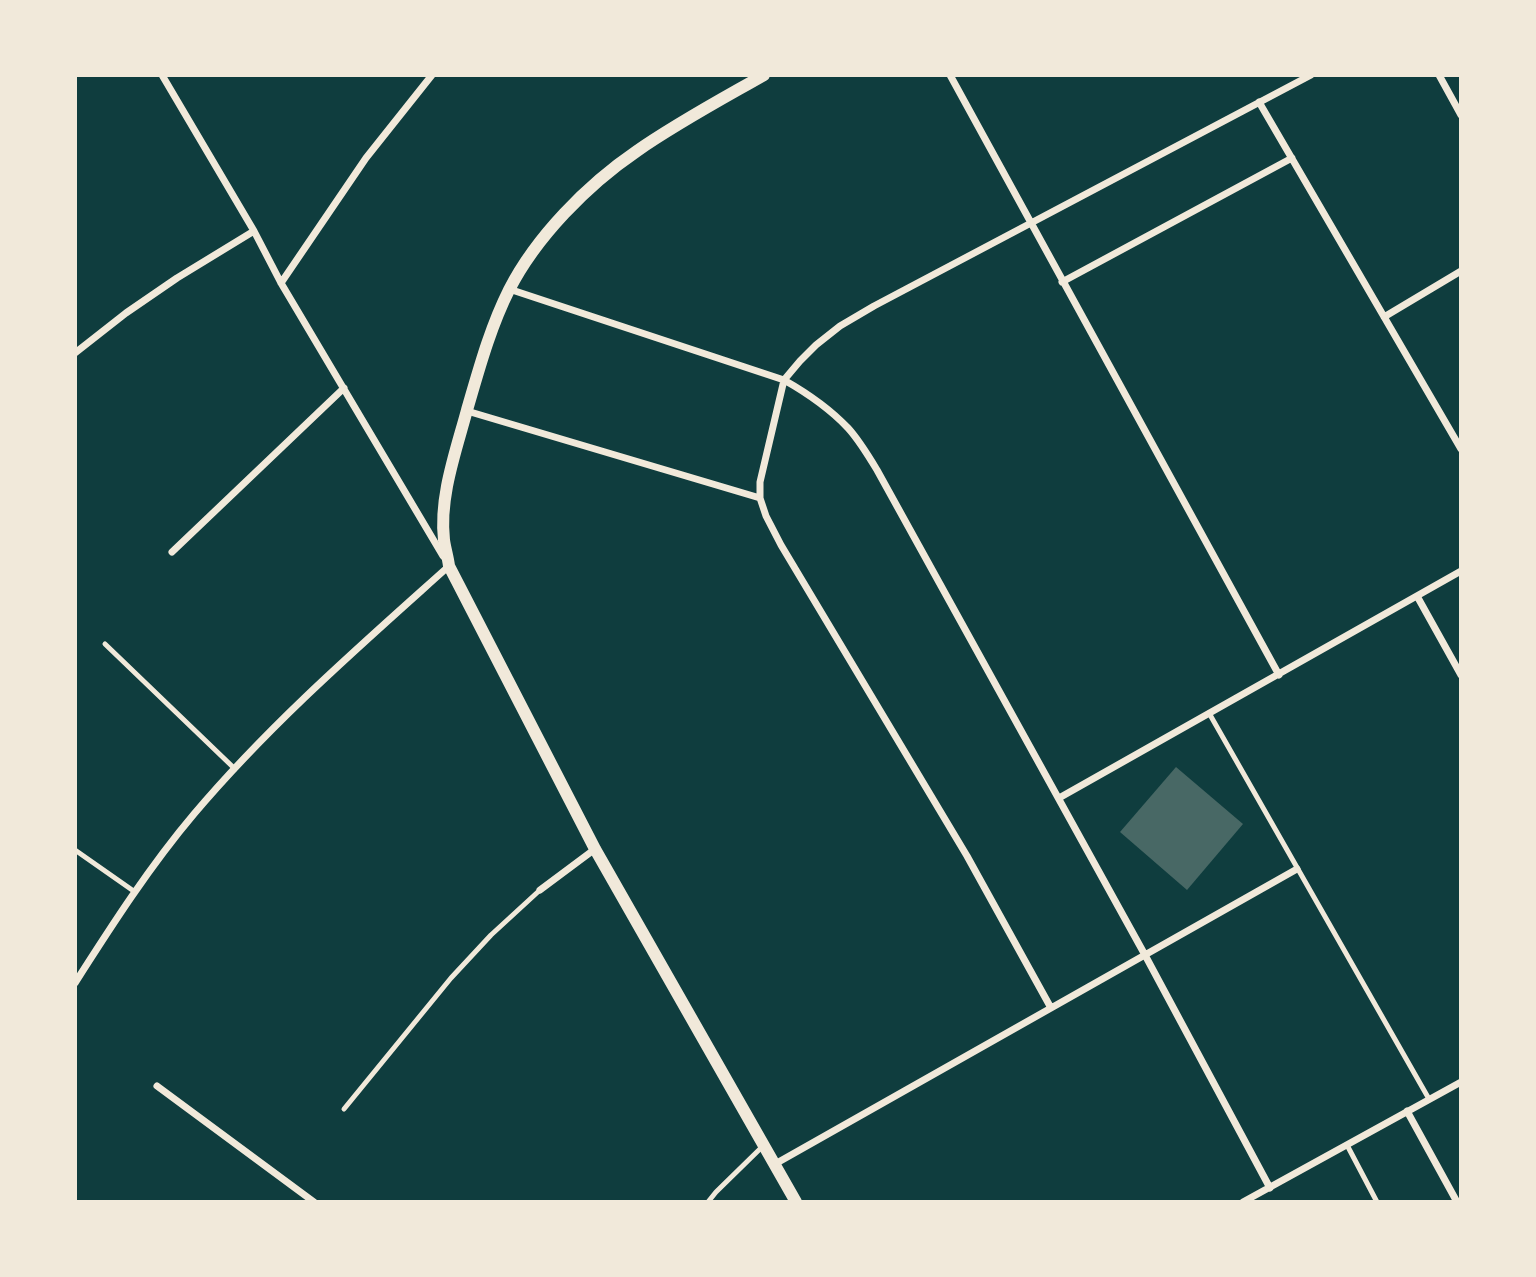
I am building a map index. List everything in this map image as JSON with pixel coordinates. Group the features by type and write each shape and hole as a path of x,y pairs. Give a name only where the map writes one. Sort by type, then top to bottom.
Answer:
{"street":[{"path":"162,75 254,231 281,283 449,566 595,849 796,1202"},
{"path":"281,283 366,158 432,75"},
{"path":"449,566 444,538 448,483 492,329 509,289 524,263 544,236 598,181 636,151 764,75"},
{"path":"950,75 1279,675"},
{"path":"1051,1008 967,856 765,516 760,498 760,482 784,380 800,361 840,326 874,306 1311,75"},
{"path":"1439,75 1461,115"},
{"path":"1259,103 1461,449"},
{"path":"1062,282 1292,158"},
{"path":"75,353 156,292 254,231"},
{"path":"1384,317 1461,271"},
{"path":"509,289 784,380 808,394 848,428 877,470 1145,955 1270,1188"},
{"path":"172,552 344,388"},
{"path":"467,411 760,498"},
{"path":"75,983 135,892 194,814 324,677 449,566"},
{"path":"1059,798 1461,571"},
{"path":"1417,596 1461,675"},
{"path":"540,890 595,849"},
{"path":"775,1164 1297,869"},
{"path":"1243,1202 1461,1082"},
{"path":"158,1086 314,1202"},
{"path":"1407,1111 1457,1202"}],"lane":[{"path":"105,644 236,769"},
{"path":"1209,713 1429,1099"},
{"path":"75,850 135,892"},
{"path":"344,1109 451,978 491,935 540,890"},
{"path":"708,1202 764,1145"},
{"path":"1347,1145 1377,1202"}],"building":[{"path":"1176,767 1243,824 1187,890 1120,832"}]}
